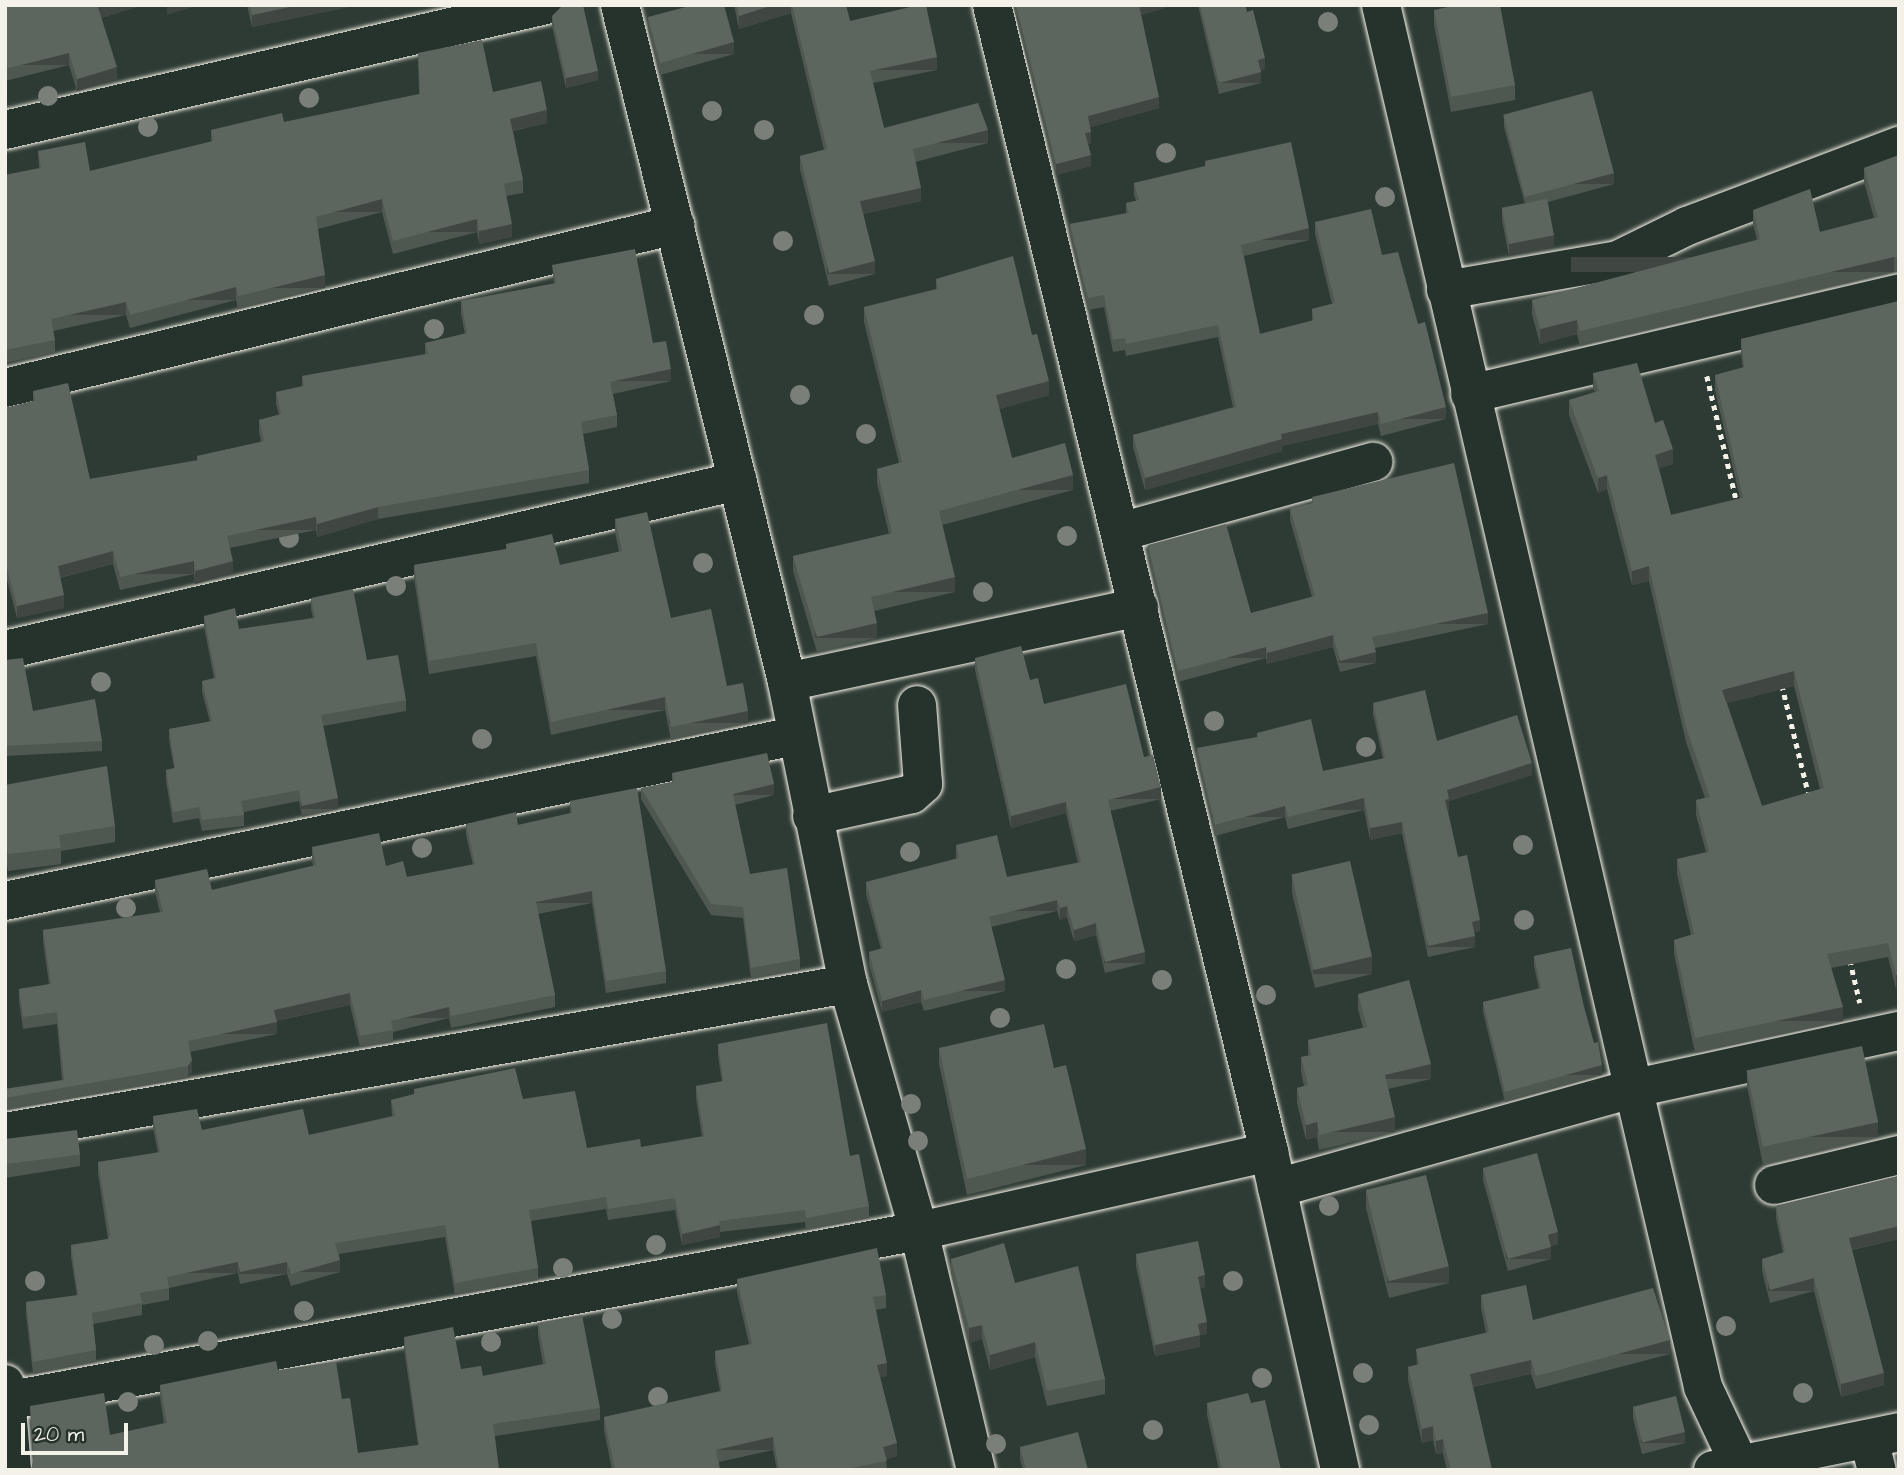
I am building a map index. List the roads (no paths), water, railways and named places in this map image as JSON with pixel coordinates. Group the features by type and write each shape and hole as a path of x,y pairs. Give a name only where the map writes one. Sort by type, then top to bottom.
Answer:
{"street":[{"path":"5,130 546,5"},
{"path":"620,5 787,682 795,736 848,984 919,1231 976,1470"},
{"path":"992,5 1273,1170 1340,1470"},
{"path":"1381,5 1703,1387 1732,1468 1882,1447"},
{"path":"1446,290 1618,260 1686,226 1899,146"},
{"path":"5,388 675,225"},
{"path":"1471,394 1899,293"},
{"path":"1120,531 1373,462"},
{"path":"5,650 738,481"},
{"path":"787,682 1139,607"},
{"path":"812,816 912,794 923,784 917,705"},
{"path":"5,901 795,736"},
{"path":"5,1132 848,984"},
{"path":"6,1401 919,1231 1273,1170 1884,1034"},
{"path":"1774,1185 1899,1155"},
{"path":"5,1384 12,1470"}]}
